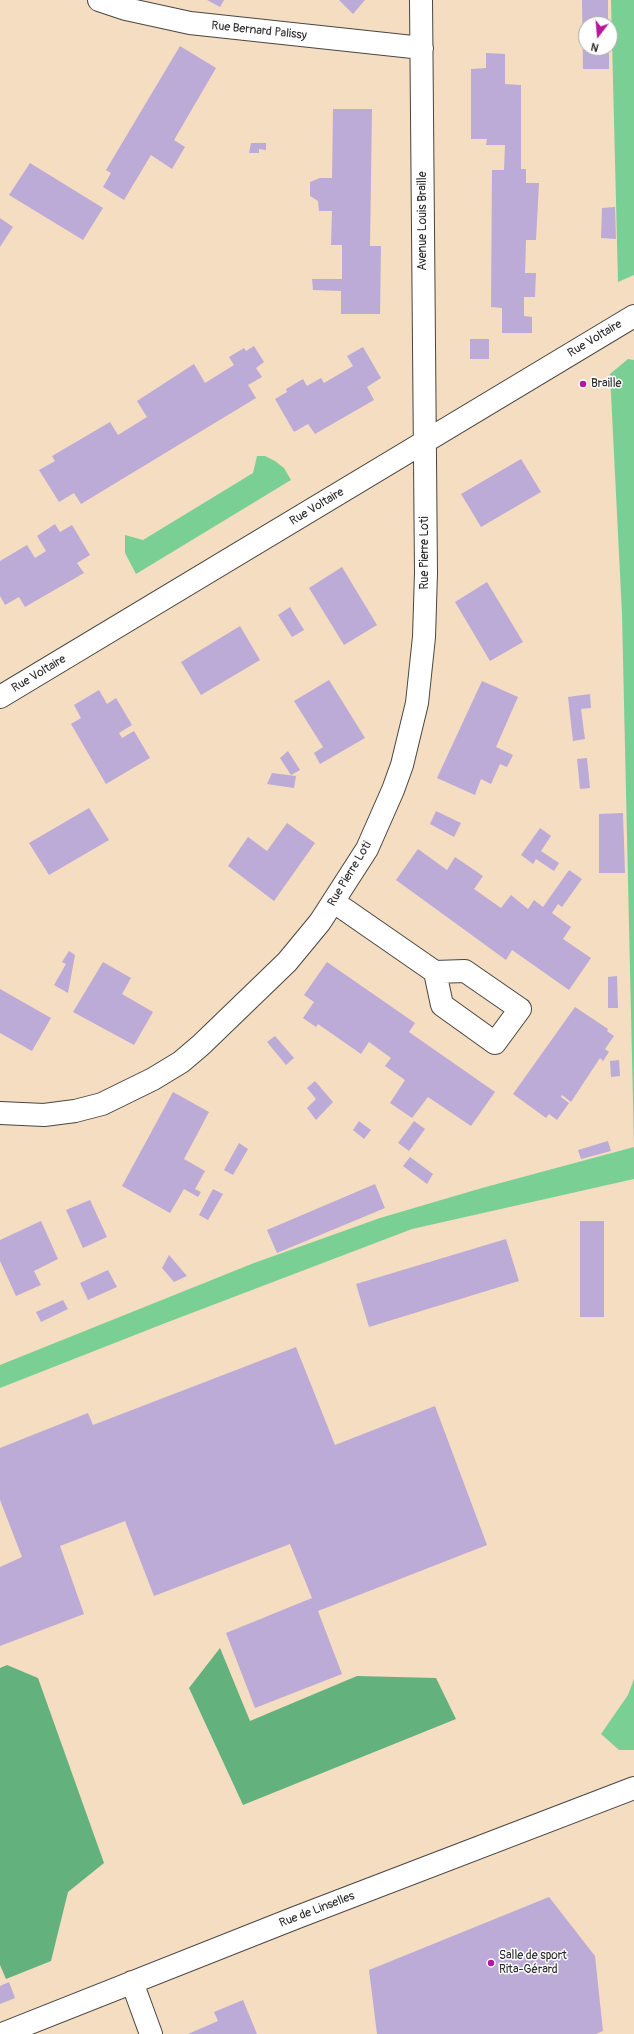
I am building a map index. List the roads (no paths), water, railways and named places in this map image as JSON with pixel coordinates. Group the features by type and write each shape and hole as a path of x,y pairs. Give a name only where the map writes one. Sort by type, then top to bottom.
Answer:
{"street":[{"name":"Rue Bernard Palissy","path":"99,0 126,9 190,23 422,48"},
{"name":"Avenue Louis Braille","path":"421,0 425,442"},
{"name":"Rue Voltaire","path":"0,697 634,316"},
{"name":"Rue Pierre Loti","path":"0,1113 44,1115 90,1108 112,1099 168,1070 212,1036 287,962 334,902 367,849 386,810 402,765 416,711 424,637 426,573 425,442"},
{"path":"334,902 435,972"},
{"name":"Rue de Linselles","path":"2,2034 132,1982 634,1788"},
{"path":"132,1982 151,2034"}],"place":[{"name":"Braille","path":"583,384"},
{"name":"Salle de sport Rita-Gérard","path":"491,1963"}]}
